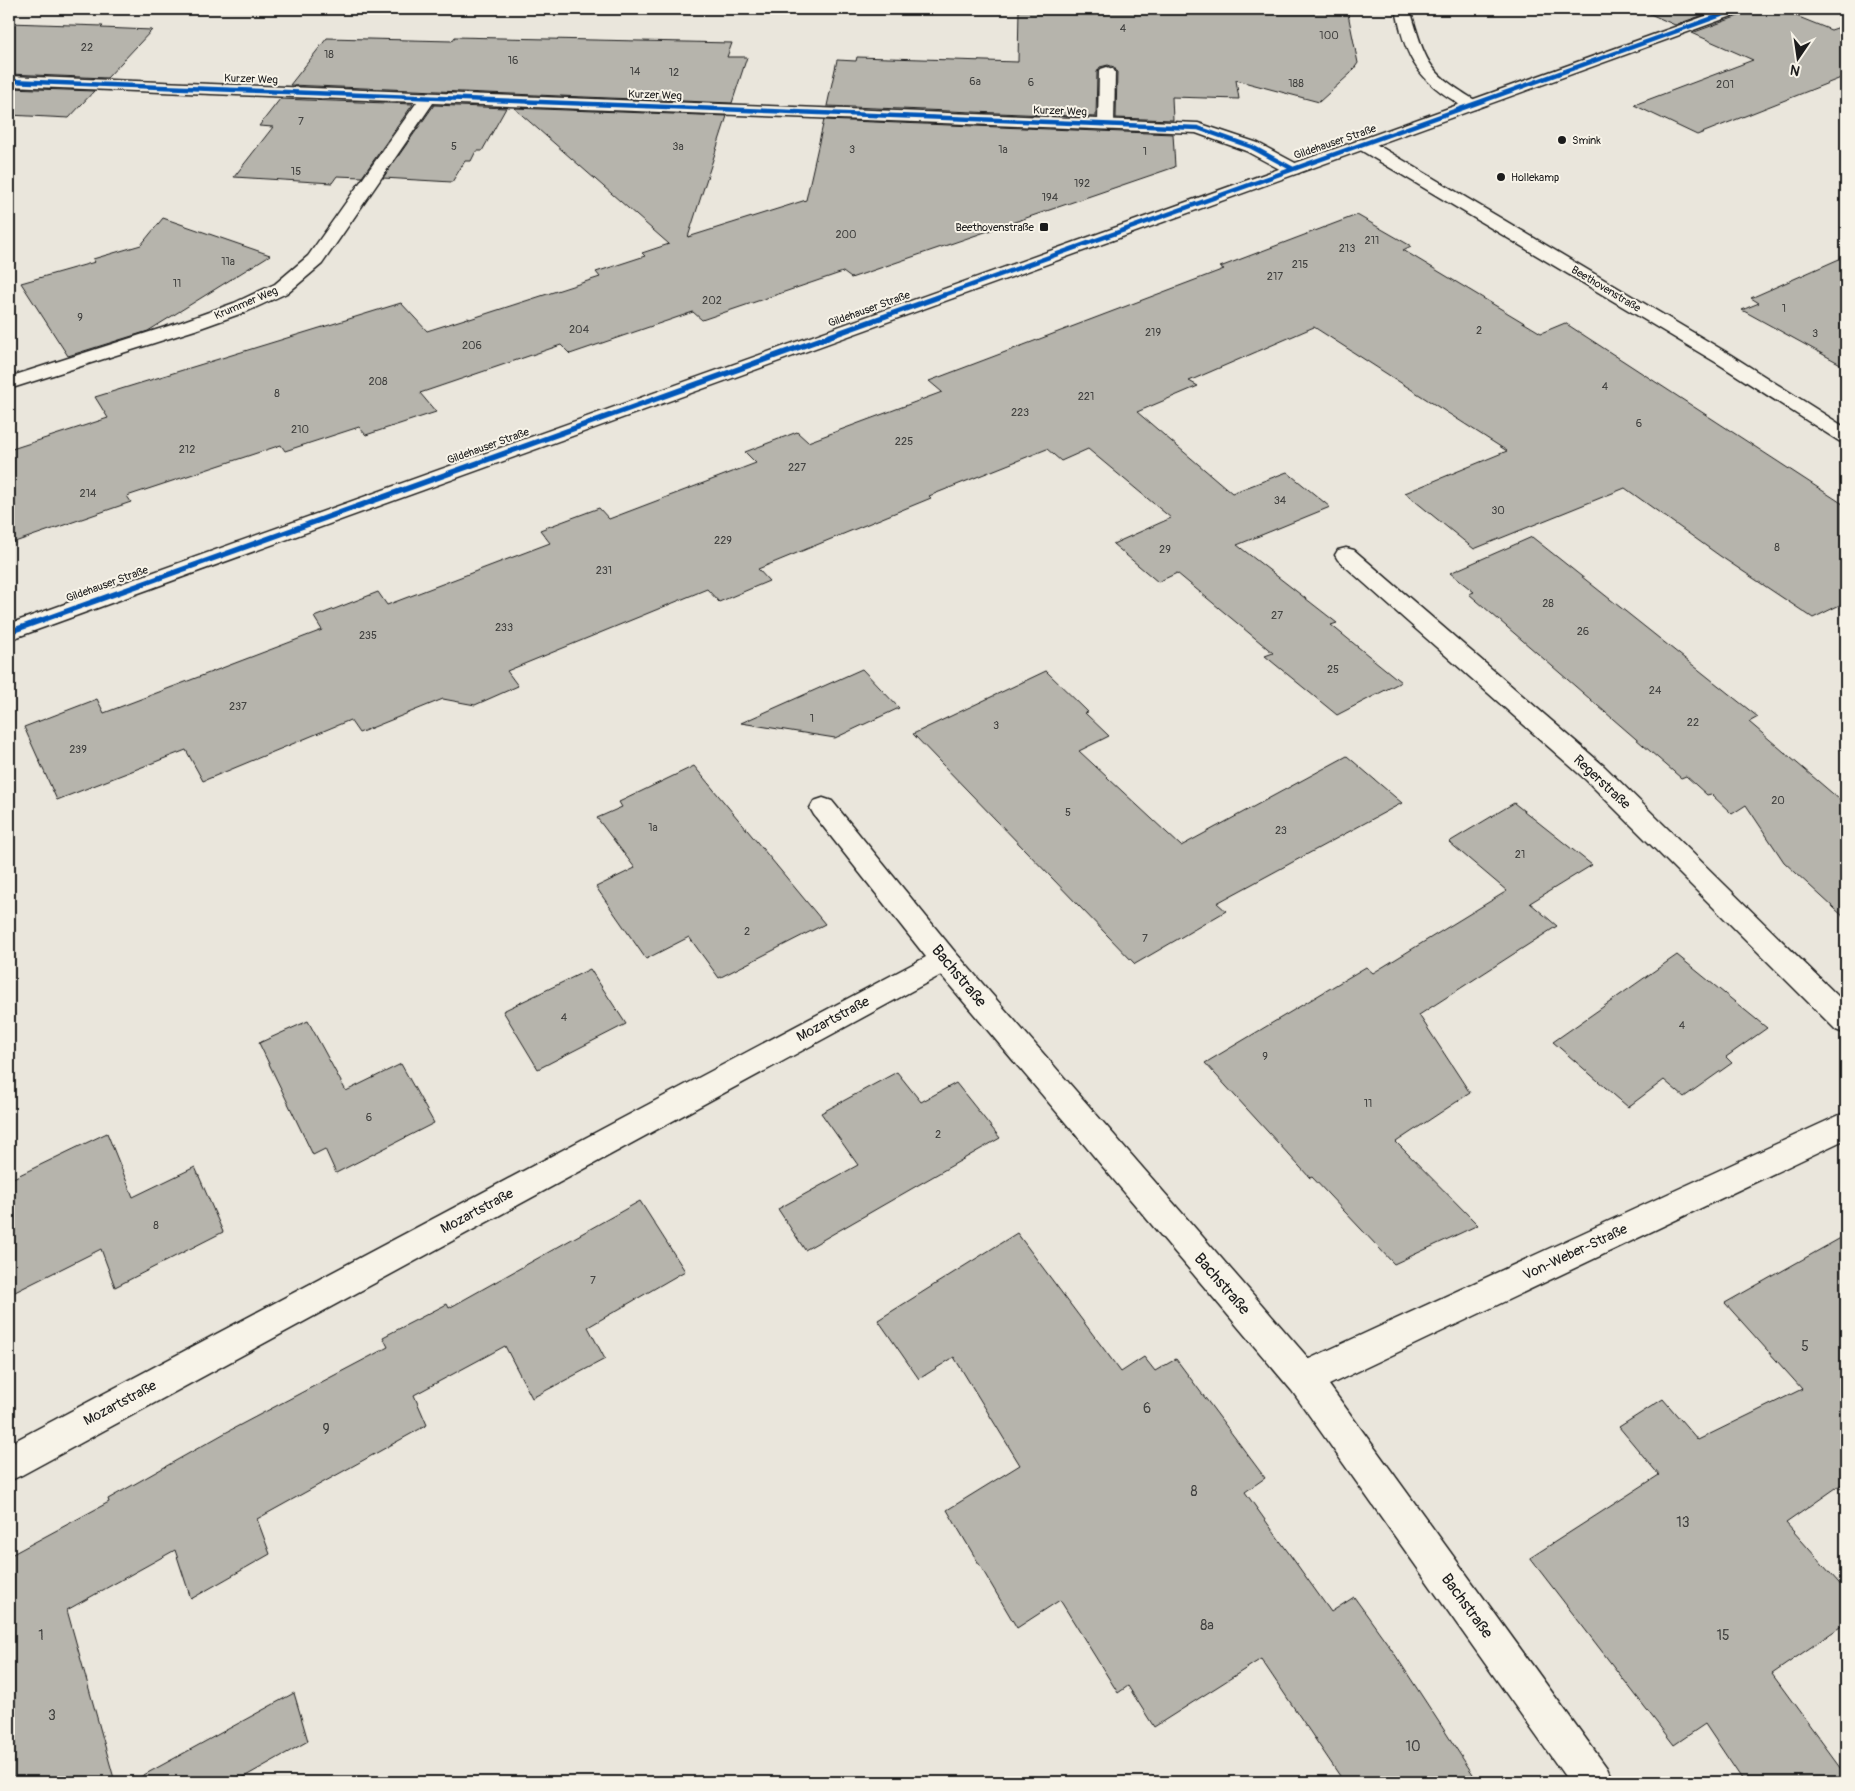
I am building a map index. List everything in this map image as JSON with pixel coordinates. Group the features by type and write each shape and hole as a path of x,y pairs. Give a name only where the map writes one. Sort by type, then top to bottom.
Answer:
{"street":[{"path":"1402,9 1417,57 1428,74 1440,86 1472,105"},
{"name":"Gildehauser Straße","path":"9,632 1738,9"},
{"path":"1106,124 1107,72"},
{"name":"Kurzer Weg","path":"9,82 1198,128 1252,147 1293,168"},
{"name":"Krummer Weg","path":"9,383 188,326 241,307 282,288 315,260 428,98"},
{"name":"Beethovenstraße","path":"1363,144 1724,359 1846,437"},
{"name":"Regerstraße","path":"1346,555 1595,773 1846,1022"},
{"name":"Bachstraße","path":"823,808 945,960 1304,1379 1593,1782"},
{"name":"Mozartstraße","path":"9,1463 945,960"},
{"name":"Von-Weber-Straße","path":"1304,1379 1846,1125"}],"building":[{"path":"1019,9 1347,9 1358,63 1351,73 1319,102 1236,80 1239,99 1172,97 1173,120 1116,118 1117,72 1114,67 1108,65 1100,67 1097,72 1096,117 827,106 837,60 856,61 857,57 1018,62"},
{"path":"1639,9 1720,9 1675,25"},
{"path":"1747,9 1779,9 1831,30 1846,25 1846,76 1697,135 1634,105 1753,60 1692,33 1744,14"},
{"path":"9,23 103,26 101,28 152,30 107,78 9,74"},
{"path":"455,37 732,43 727,57 747,57 732,103 290,85 327,38 452,41"},
{"path":"9,88 94,91 69,118 9,115"},
{"path":"280,99 413,104 362,177 337,176 332,183 234,177 273,127 259,126"},
{"path":"434,105 506,108 482,151 476,151 471,161 465,161 452,182 383,178"},
{"path":"514,108 727,116 688,237 806,200 824,120 1173,134 1175,167 851,278 843,272 702,320 693,312 570,354 561,345 420,393 436,412 366,435 359,427 285,451 281,445 127,496 131,502 9,544 9,450 108,418 95,397 401,303 427,331 600,277 596,272 645,256 642,253 669,244"},
{"path":"1357,215 1411,246 1403,250 1541,333 1565,323 1846,506 1846,602 1813,618 1720,556 1625,488 1474,549 1405,493 1507,451 1314,327 1189,381 1198,386 1137,412 1232,493 1287,472 1330,507 1237,545 1337,623 1331,625 1401,682 1337,715 1265,656 1273,653 1177,573 1158,582 1113,544 1171,518 1088,449 1061,461 1047,449 929,496 931,498 758,569 769,581 719,602 707,589 507,671 518,686 475,705 443,699 359,733 350,720 203,781 186,750 57,800 24,727 97,699 104,713 322,630 314,617 378,592 387,605 550,543 540,530 599,508 609,519 756,463 745,452 797,432 808,442 942,392 929,381 1224,269 1220,267"},
{"path":"163,218 270,255 148,331 68,356 21,283 95,262 93,259 141,245"},
{"path":"1846,256 1846,367 1742,310 1759,303 1751,298"},
{"path":"1532,537 1758,717 1749,722 1846,805 1846,919 1784,862 1746,805 1732,814 1711,794 1707,795 1686,776 1681,778 1469,594 1474,592 1450,573"},
{"path":"862,669 899,708 835,738 741,723"},
{"path":"1046,671 1088,712 1085,713 1109,736 1079,751 1181,846 1347,756 1402,803 1217,903 1226,911 1135,964 913,734"},
{"path":"694,766 825,924 719,978 689,937 646,959 596,887 635,868 597,818 622,807 619,802"},
{"path":"1514,803 1592,865 1530,903 1557,926 1419,1015 1470,1093 1396,1142 1478,1225 1394,1264 1312,1177 1310,1178 1205,1063 1366,967 1373,973 1507,891 1449,842"},
{"path":"1677,955 1767,1028 1726,1057 1732,1063 1684,1097 1664,1080 1628,1107 1553,1042"},
{"path":"590,969 626,1024 538,1069 503,1011"},
{"path":"308,1021 346,1091 401,1064 434,1123 336,1173 325,1149 313,1155 259,1043"},
{"path":"897,1072 921,1102 956,1083 1000,1138 805,1250 778,1209 858,1165 821,1113"},
{"path":"107,1133 133,1197 195,1167 223,1232 115,1287 101,1249 9,1295 9,1180"},
{"path":"640,1201 685,1271 588,1327 605,1359 532,1398 505,1346 414,1395 427,1425 257,1519 270,1554 191,1599 175,1550 67,1610 115,1782 9,1782 9,1556 109,1502 108,1499 225,1433 388,1347 383,1337 447,1304 449,1308"},
{"path":"1017,1233 1121,1372 1144,1357 1155,1371 1176,1359 1265,1478 1245,1492 1331,1612 1354,1597 1390,1647 1478,1782 1344,1782 1261,1659 1154,1727 1128,1686 1118,1693 1060,1600 1017,1628 947,1510 1020,1465 954,1357 919,1379 878,1320"},
{"path":"1846,1235 1846,1481 1786,1523 1846,1591 1846,1623 1772,1674 1846,1775 1846,1782 1744,1782 1705,1724 1674,1745 1530,1558 1659,1475 1619,1427 1663,1399 1698,1440 1802,1389 1725,1303"},
{"path":"294,1693 308,1741 235,1782 131,1782"}],"cycle path":[{"path":"9,632 1738,9"},
{"path":"9,81 1198,128 1252,147 1293,169"}],"place":[{"name":"Smink","path":"1562,140"},
{"name":"Hollekamp","path":"1501,177"},
{"name":"Beethovenstraße","path":"1044,227"}]}
